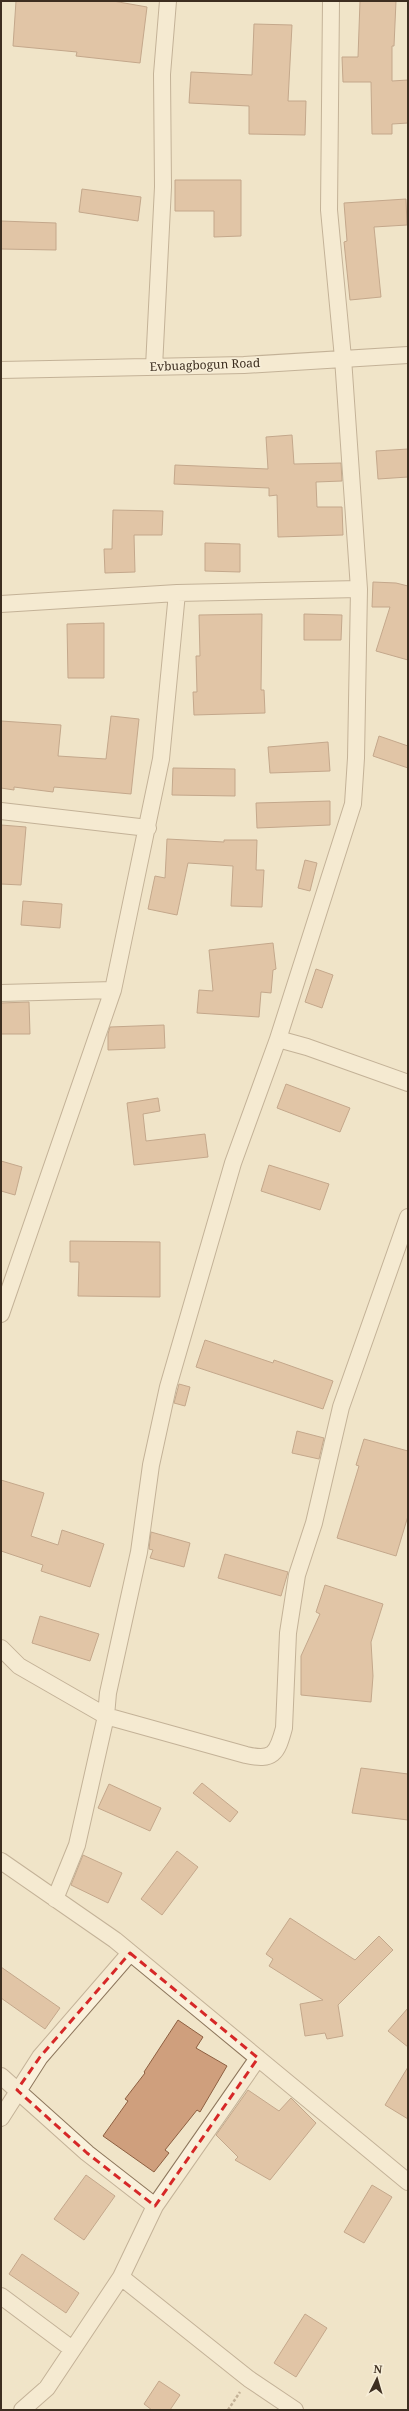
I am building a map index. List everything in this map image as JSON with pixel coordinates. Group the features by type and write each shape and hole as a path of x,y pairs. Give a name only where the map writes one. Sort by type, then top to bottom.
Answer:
{"street":[{"path":"154,367 163,187 162,74 168,1"},
{"path":"55,1899 77,1845 106,1716 108,1693 139,1552 151,1465 168,1387 233,1163 278,1039 353,804 356,758 359,590 343,358 329,210 331,1"},
{"name":"Evbuagbogun Road","path":"1,370 244,365 408,355"},
{"path":"1,604 177,593 359,590"},
{"path":"1,1314 114,990 148,828 166,725 177,593"},
{"path":"1,811 148,828"},
{"path":"1,993 114,990"},
{"path":"278,1039 307,1047 408,1083"},
{"path":"1,1648 19,1666 106,1716 246,1755 262,1758 274,1754 280,1742 284,1728 288,1633 297,1575 314,1523 341,1407 408,1217"},
{"path":"1,1861 130,1953 408,2182"},
{"path":"1,2118 17,2090 40,2057 130,1953"},
{"path":"22,2410 47,2388 122,2277 155,2206 258,2058"},
{"path":"1,2076 87,2153 155,2206"},
{"path":"122,2277 249,2379 295,2410"},
{"path":"1,2296 72,2349"}],"path":[{"path":"228,2410 249,2379"}],"highlighted area":[{"path":"130,1953 258,2058 155,2206 87,2153 17,2090 40,2057"}],"building":[{"path":"16,1 113,1 147,7 140,63 76,56 77,52 13,46"},
{"path":"360,1 396,1 394,46 392,46 392,81 408,80 408,123 392,124 392,134 372,134 371,82 343,82 342,57 358,57"},
{"path":"254,24 292,25 288,101 306,101 305,135 249,134 249,106 189,103 191,72 252,75"},
{"path":"175,180 241,180 241,236 214,237 214,211 175,211"},
{"path":"82,189 141,197 138,221 79,212"},
{"path":"406,199 407,225 374,227 381,297 350,300 344,242 347,241 344,203"},
{"path":"1,221 56,223 56,250 1,249"},
{"path":"292,435 294,464 341,463 342,481 316,482 317,507 342,507 343,535 278,537 277,495 269,496 269,488 174,484 175,465 268,469 266,437"},
{"path":"408,449 408,477 378,479 376,451"},
{"path":"113,510 163,511 162,535 134,535 135,572 105,573 104,549 112,549"},
{"path":"205,543 240,544 240,572 205,571"},
{"path":"373,582 396,583 408,586 408,660 376,651 390,607 372,607"},
{"path":"262,614 261,690 264,690 265,713 194,715 193,692 197,692 196,656 200,656 199,615"},
{"path":"304,614 342,615 341,640 304,640"},
{"path":"104,623 104,678 68,678 67,624"},
{"path":"111,716 139,719 131,794 54,787 53,792 14,787 14,790 1,788 1,721 61,725 58,756 106,759"},
{"path":"379,736 408,746 408,768 373,756"},
{"path":"328,742 330,771 270,773 268,747"},
{"path":"173,768 235,769 235,796 172,795"},
{"path":"330,801 330,825 257,828 256,803"},
{"path":"1,825 26,827 21,885 1,884"},
{"path":"167,839 224,842 224,840 257,840 256,870 264,870 262,907 231,906 233,866 188,863 177,915 148,909 155,876 165,878"},
{"path":"305,860 317,863 310,891 298,888"},
{"path":"23,901 62,904 60,928 21,925"},
{"path":"273,943 276,969 273,970 271,993 261,992 259,1017 197,1013 199,990 213,991 209,950"},
{"path":"316,969 333,975 322,1008 305,1002"},
{"path":"29,1002 30,1034 1,1034 1,1003"},
{"path":"164,1025 165,1048 108,1050 108,1034 110,1027"},
{"path":"286,1084 350,1108 340,1132 277,1108"},
{"path":"158,1098 160,1111 143,1114 146,1141 205,1134 208,1157 134,1165 127,1103"},
{"path":"1,1161 22,1167 15,1195 1,1191"},
{"path":"269,1165 329,1184 320,1210 261,1191"},
{"path":"70,1241 160,1242 160,1297 78,1296 79,1262 70,1262"},
{"path":"205,1340 273,1363 274,1360 333,1381 323,1409 196,1367"},
{"path":"179,1384 190,1387 185,1406 174,1403"},
{"path":"297,1431 324,1438 319,1459 292,1453"},
{"path":"364,1439 408,1451 408,1516 396,1556 337,1538 359,1466 356,1465"},
{"path":"1,1480 44,1493 31,1536 58,1545 62,1530 104,1544 90,1587 41,1571 43,1565 1,1551"},
{"path":"151,1532 190,1543 184,1567 150,1558 153,1550 149,1549"},
{"path":"225,1554 288,1572 281,1596 218,1578"},
{"path":"325,1585 383,1604 371,1642 373,1676 371,1702 301,1695 301,1656 320,1614 316,1612"},
{"path":"40,1616 99,1634 90,1661 32,1643"},
{"path":"361,1768 408,1774 408,1820 352,1813"},
{"path":"202,1783 238,1812 230,1822 193,1793"},
{"path":"109,1784 161,1808 150,1831 98,1808"},
{"path":"177,1851 198,1867 162,1915 141,1899"},
{"path":"83,1855 122,1873 108,1903 71,1885"},
{"path":"290,1918 355,1960 379,1936 393,1950 338,2005 343,2036 327,2039 325,2033 305,2036 300,2004 323,2000 269,1966 273,1959 266,1954"},
{"path":"1,1967 60,2008 45,2029 1,1998"},
{"path":"408,2008 408,2047 388,2031"},
{"path":"178,2020 203,2037 196,2048 227,2066 200,2112 197,2110 165,2150 169,2153 154,2172 103,2136 128,2101 125,2099 145,2073 144,2072"},
{"path":"408,2067 408,2119 385,2105"},
{"path":"248,2090 279,2111 291,2098 316,2123 270,2180 235,2160 238,2157 216,2135"},
{"path":"86,2175 115,2196 84,2240 54,2219"},
{"path":"372,2185 392,2197 364,2243 344,2232"},
{"path":"22,2254 79,2293 66,2313 9,2274"},
{"path":"305,2314 327,2328 296,2377 274,2363"},
{"path":"159,2381 180,2395 170,2410 152,2410 144,2404"}]}
